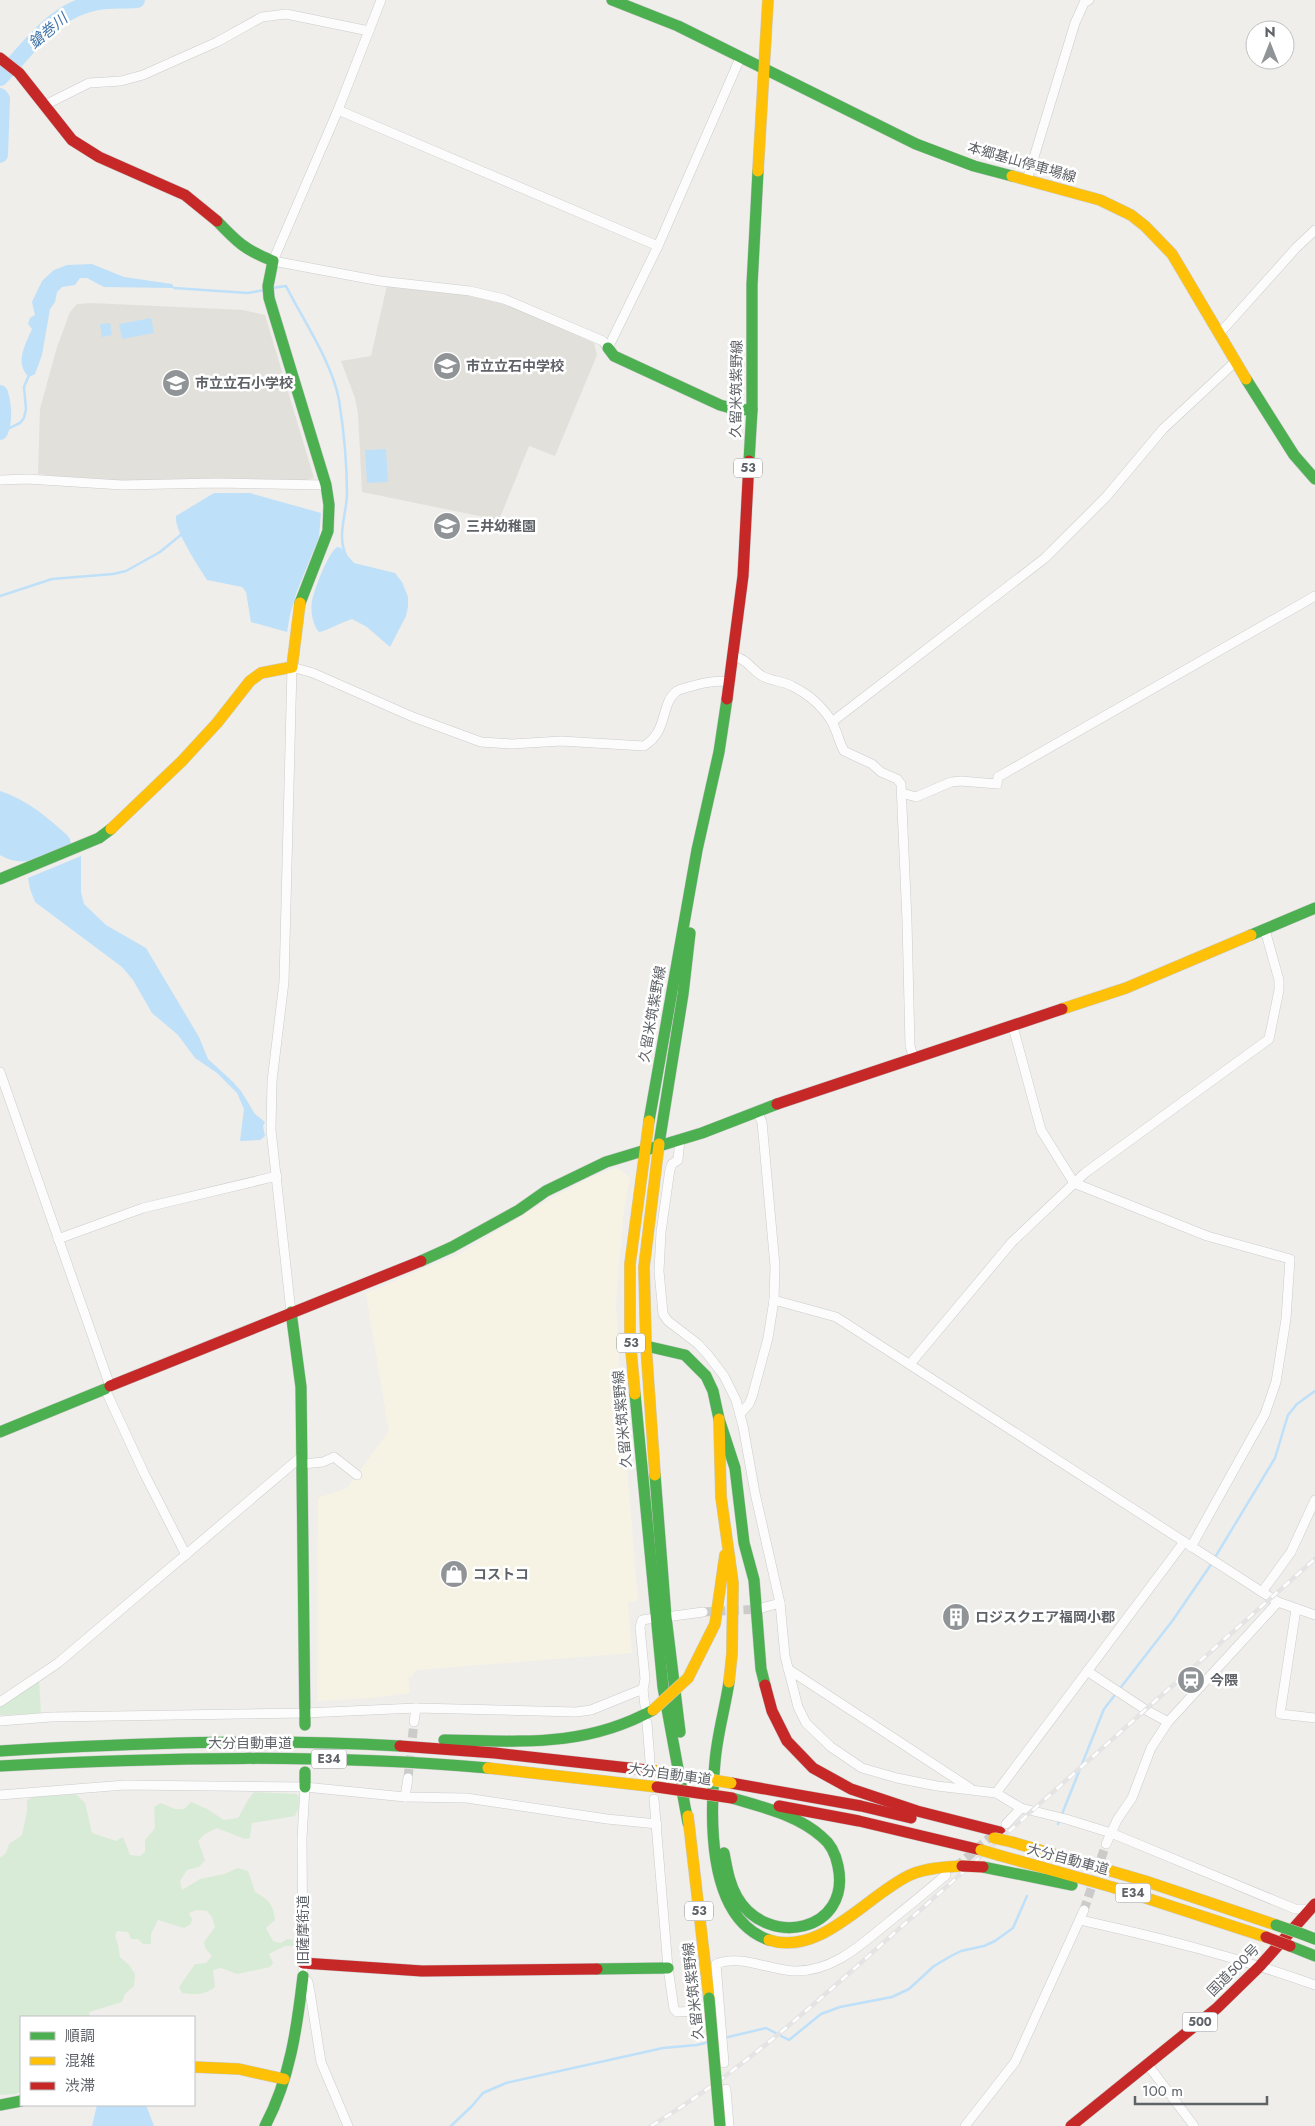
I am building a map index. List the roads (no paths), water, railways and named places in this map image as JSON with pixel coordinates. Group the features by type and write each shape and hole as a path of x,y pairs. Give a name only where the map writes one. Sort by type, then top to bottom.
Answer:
{"main road":[{"name":"本郷基山停車場線","path":"612,0 678,26 916,144 974,166 1100,200 1131,215 1145,226 1172,254 1235,362 1294,455 1315,480"},
{"name":"久留米筑紫野線","path":"661,1617 630,1339 630,1264 644,1149 660,1049 695,865 719,752 734,656 743,576 752,410 752,284 768,0"},
{"path":"0,879 106,834 118,825 182,761 250,681 261,673 292,667 298,607 328,531 330,505 326,484 277,322 268,299 267,286 273,261 252,253 240,245 208,212 185,196 99,157 72,140 19,73 4,61"},
{"path":"608,348 614,356 720,405 734,409 752,410"},
{"name":"久留米筑紫野線","path":"695,865 683,994 659,1147 644,1267 646,1346 663,1687 688,1823 709,1998 720,2126"},
{"path":"0,1432 291,1312 393,1273 452,1247 570,1178 606,1162 725,1125 757,1112 1126,988 1315,908"},
{"path":"291,1312 301,1387 305,1725"},
{"path":"630,1339 646,1346 680,1353 692,1360 706,1376 713,1391 719,1419 735,1468 744,1543 754,1580 761,1669 772,1711 787,1741 813,1768 851,1789 917,1811 1000,1831"},
{"path":"719,1419 718,1469 732,1575 732,1656 715,1763 713,1830 718,1876 729,1906 746,1928 764,1938 784,1943 804,1940 825,1933 886,1888 909,1875 930,1868 962,1866 983,1868 1099,1890 1228,1924"},
{"path":"732,1798 786,1815 815,1830 834,1850 841,1875 836,1900 822,1918 802,1928 783,1930 762,1921 742,1904 730,1882 722,1839 723,1762 739,1665 744,1543"},
{"path":"313,1743 391,1740 545,1740 571,1738 619,1727 649,1708 688,1678 715,1624 721,1573 727,1546"},
{"name":"大分自動車道","path":"0,1751 99,1745 313,1743 443,1748 653,1766 1000,1831 1014,1839 1315,1939"},
{"name":"大分自動車道","path":"0,1766 201,1758 354,1759 521,1771 657,1787 732,1798 858,1822 980,1850 1112,1886 1266,1937 1315,1956"},
{"path":"305,1772 305,1787"},
{"name":"国道500号","path":"1072,2126 1216,2008 1260,1966 1314,1907"},
{"path":"304,1963 422,1970 668,1968"},
{"path":"265,2126 274,2108 284,2079 295,2036 303,1976"},
{"path":"195,2067 219,2066 250,2070 284,2079"},
{"path":"0,2105 20,2101"}],"street":[{"path":"381,0 338,110 273,261 380,280 470,291 504,299 603,341 608,348 658,246 741,56"},
{"path":"1028,180 1075,23 1084,3 1089,0"},
{"path":"45,105 89,83 121,81 143,75 217,42 262,17 286,14 369,31"},
{"path":"338,110 658,246"},
{"path":"1219,334 1296,248 1315,230"},
{"path":"832,722 1045,558 1106,497 1163,429 1235,362"},
{"path":"0,480 27,479 122,485 216,483 326,484"},
{"path":"902,793 916,797 951,782 961,781 997,784 998,777 1315,596"},
{"path":"734,656 749,663 762,676 790,685 805,694 820,706 832,722 844,751 872,764 881,772 898,780 901,784 910,1046 914,1059"},
{"path":"291,1312 271,1130 272,1081 284,982 292,667 313,673 470,739 494,744 561,741 644,746 653,740 659,732 671,698 676,692 704,683 721,680 730,682"},
{"path":"910,1364 1012,1242 1085,1173 1269,1040 1279,990 1279,980 1265,930"},
{"path":"996,1792 1087,1671 1187,1545 1265,1414 1276,1382 1286,1319 1290,1259 1207,1236 1074,1183 1041,1130 1013,1026"},
{"path":"0,1072 108,1388 144,1473 186,1555"},
{"path":"740,1414 749,1404 752,1397 768,1338 774,1300 774,1266 762,1122 757,1112"},
{"path":"680,1139 678,1160 672,1164 670,1170 661,1232 660,1271 663,1314 668,1321 698,1344 724,1376 736,1400 780,1603 788,1670 798,1707 806,1723 817,1735 845,1758 862,1768 897,1778 937,1786 996,1792 1020,1808 1066,1818 1111,1833 1295,1909 1314,1907"},
{"path":"58,1239 143,1208 277,1176"},
{"path":"774,1300 836,1317 1278,1602 1315,1615"},
{"path":"0,1702 58,1663 303,1460 323,1462 334,1457 357,1475"},
{"path":"1262,1592 1291,1552 1315,1500"},
{"path":"1106,1844 1117,1820 1132,1798 1151,1748 1168,1722 1278,1602"},
{"path":"762,1608 780,1603"},
{"path":"1296,1609 1280,1714 1315,1718"},
{"path":"649,1708 643,1689 645,1679 640,1627 642,1620 703,1612"},
{"path":"788,1670 972,1789"},
{"path":"1087,1671 1122,1695 1168,1722"},
{"path":"0,1721 122,1715 305,1713 416,1708 576,1712 591,1710 643,1689"},
{"path":"414,1722 416,1708"},
{"path":"646,1723 653,1766"},
{"path":"405,1797 408,1778"},
{"path":"0,1796 125,1785 305,1787 405,1797 466,1798 606,1819 657,1824"},
{"name":"旧薩摩街道","path":"305,1787 302,1838 303,1976 308,1982 321,2062 348,2126"},
{"path":"654,1799 668,1968 674,2010 677,2012 720,2009"},
{"path":"1000,1831 1020,1808"},
{"path":"724,2063 716,1964 723,1961 733,1961 796,1971 815,1969 834,1962 855,1950 946,1875"},
{"path":"966,2126 1015,2062 1084,1910"},
{"path":"1080,1920 1189,1945 1315,1985"},
{"path":"1148,2065 1194,2126"},
{"path":"726,2089 729,2126"}],"water":[{"path":"92,264 124,277 172,284 174,288 104,287 87,278 80,278 75,285 62,287 57,292 55,302 50,309 42,355 35,374 29,377 22,366 22,359 24,347 32,329 28,324 30,318 35,315 32,302 42,281 54,270 67,265"},
{"path":"151,318 154,333 122,339 119,324"},
{"path":"110,323 112,335 102,337 100,324"},
{"path":"386,449 388,482 367,483 365,450"},
{"path":"214,493 250,493 321,513 319,537 297,591 287,632 251,622 246,592 242,587 207,580 183,539 176,523 176,516"},
{"path":"337,547 341,548 354,563 395,573 402,582 408,597 408,607 406,616 390,647 367,627 352,619 319,632 315,626 312,618 312,601 325,564"},
{"path":"0,791 10,794 44,815 67,835 71,845 44,857 27,861 9,859 0,855"},
{"path":"81,856 81,892 84,904 106,925 146,948 199,1037 208,1059 232,1081 241,1091 255,1114 265,1122 263,1126 265,1136 260,1140 240,1141 244,1109 237,1093 217,1073 195,1058 178,1035 152,1013 133,980 122,967 35,902 28,878"},
{"path":"97,2106 146,2106 154,2126 92,2126"}],"waterway":[{"name":"鎗巻川","path":"0,78 43,31 68,13 82,6 98,2 137,0"},
{"name":"鎗巻川","path":"0,96 2,99 0,155"},
{"path":"272,288 286,286 324,356 339,400 346,459 347,495 342,533 343,548 346,555"},
{"path":"174,288 248,293 264,290"},
{"path":"1,432 20,423 24,418 26,409 24,387 29,375"},
{"name":"鎗巻川","path":"0,393 3,413 0,432"},
{"path":"0,596 52,579 113,574 126,571 160,552 182,534"},
{"path":"1214,1559 1275,1458 1288,1415 1297,1404 1315,1391"},
{"path":"1058,1824 1104,1709 1173,1620 1212,1563"},
{"path":"724,2038 766,2028 789,2040 821,2014 840,2007 892,1997 909,1989 934,1966 951,1956 961,1951 984,1946 995,1941 1013,1928 1027,1896"},
{"path":"451,2126 483,2093 506,2083 663,2048 709,2042"}],"tunnel":[{"path":"703,1612 760,1609"},
{"path":"408,1778 414,1722"},
{"path":"956,1867 995,1833"},
{"path":"1084,1910 1106,1844"}],"railway":[{"path":"651,2126 722,2079 789,2025 1315,1559"}],"place":[{"name":"市立立石中学校","path":"447,366"},
{"name":"市立立石小学校","path":"176,383"},
{"name":"三井幼稚園","path":"447,526"},
{"name":"コストコ","path":"454,1574"},
{"name":"ロジスクエア福岡小郡","path":"956,1617"},
{"name":"今隈","path":"1191,1680"}]}
